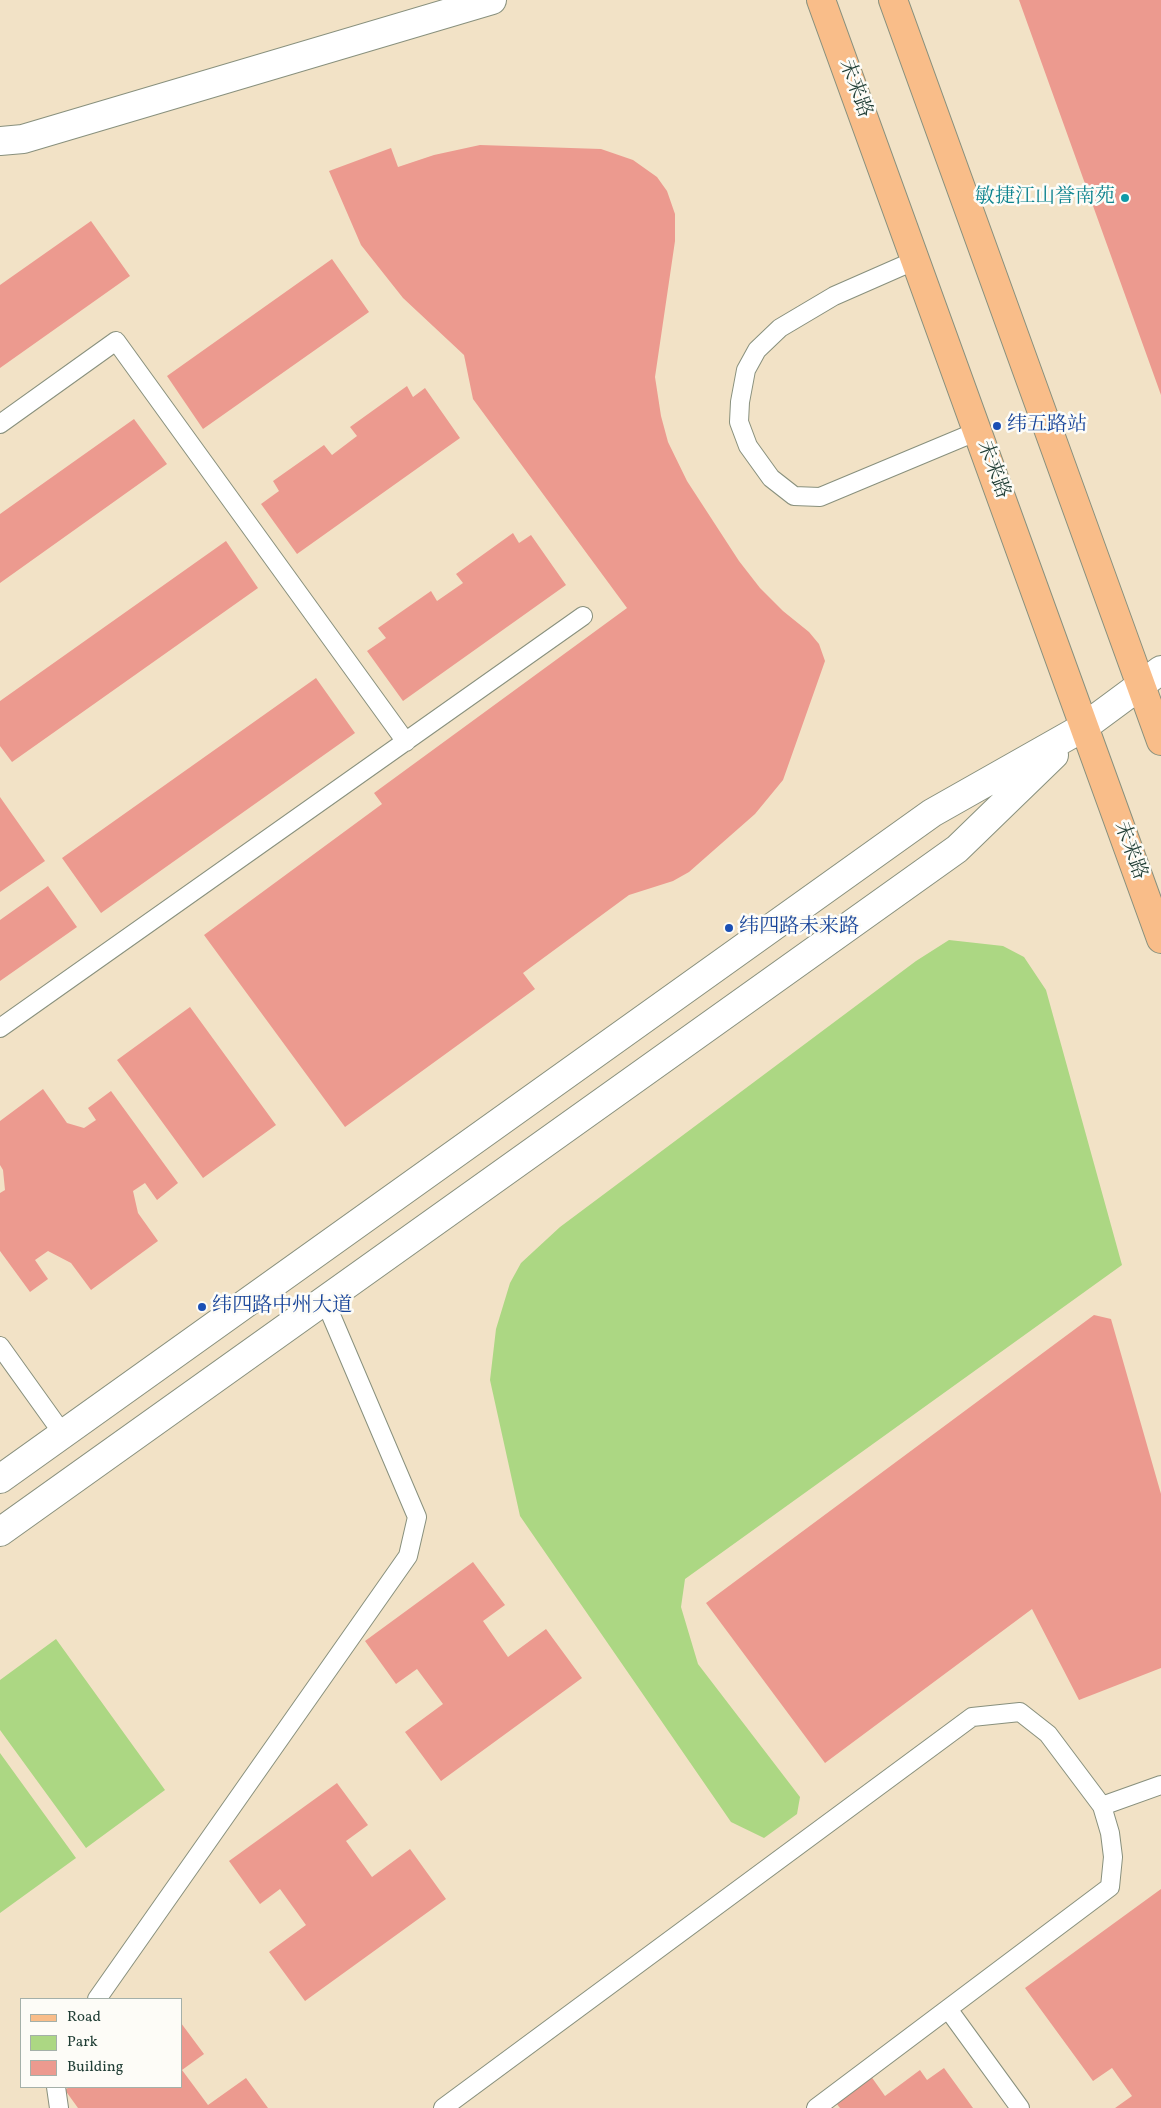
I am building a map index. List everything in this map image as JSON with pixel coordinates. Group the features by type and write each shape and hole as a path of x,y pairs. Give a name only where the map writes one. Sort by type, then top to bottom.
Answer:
{"main road":[{"name":"未来路","path":"821,0 1161,940"},
{"path":"893,0 1151,677 1161,741"}],"street":[{"path":"0,141 23,139 492,0"},
{"path":"0,1479 932,814 1084,727 1151,677"},
{"path":"0,1532 957,849 1084,727"}],"lane":[{"path":"916,260 834,296 780,328 757,350 746,370 740,402 739,422 748,446 771,478 794,496 820,496 978,431"},
{"path":"0,424 116,341 406,742"},
{"path":"0,1028 583,616"},
{"path":"98,1998 408,1556 417,1517 325,1300"},
{"path":"0,1346 63,1434"},
{"path":"443,2108 972,1717 1020,1712 1048,1734 1102,1806 1110,1833 1113,1857 1110,1887 816,2108"},
{"path":"1102,1806 1161,1785"},
{"path":"948,2009 1020,2108"},
{"path":"56,2088 59,2108"}],"green space":[{"path":"949,940 1003,946 1024,957 1046,990 1122,1265 685,1579 681,1607 698,1664 800,1797 797,1814 764,1838 731,1822 520,1516 490,1380 496,1329 510,1283 521,1263 560,1227 916,961"},
{"path":"56,1639 165,1790 86,1848 0,1730 0,1680"},
{"path":"0,1753 76,1858 0,1913"}],"building":[{"name":"敏捷江山誉南苑","path":"1019,0 1161,0 1161,395"},
{"path":"480,145 601,149 633,160 657,177 667,191 675,214 675,241 655,377 661,416 668,442 687,481 739,561 760,588 783,611 809,632 819,644 825,661 783,780 755,814 689,872 673,881 629,895 523,973 535,989 345,1127 204,935 382,804 374,793 627,608 473,399 464,355 403,298 361,245 329,171 391,148 398,167 434,155"},
{"path":"91,221 130,276 0,368 0,285"},
{"path":"332,259 369,312 203,429 167,376"},
{"path":"407,386 413,397 425,388 460,438 297,554 261,504 279,491 273,481 324,445 332,455 357,436 350,427"},
{"path":"134,419 167,464 0,583 0,514"},
{"path":"513,533 519,543 531,535 566,585 403,701 367,651 386,638 378,628 431,591 437,601 463,583 456,574"},
{"path":"226,541 258,588 12,762 0,746 0,701"},
{"path":"316,678 355,733 101,913 62,858"},
{"path":"0,797 45,861 0,892"},
{"path":"48,886 77,927 0,981 0,920"},
{"path":"190,1007 276,1125 203,1178 117,1060"},
{"path":"43,1089 67,1123 84,1128 96,1120 88,1108 111,1091 178,1183 157,1200 145,1183 133,1191 138,1213 158,1241 91,1290 71,1263 48,1251 35,1260 48,1279 30,1292 0,1251 0,1193 5,1190 3,1170 0,1165 0,1121"},
{"path":"1094,1315 1111,1319 1161,1494 1161,1668 1079,1700 1032,1609 825,1763 706,1603"},
{"path":"473,1562 505,1605 483,1621 508,1657 546,1629 582,1678 441,1781 405,1732 443,1704 417,1669 396,1684 365,1641"},
{"path":"337,1783 368,1825 346,1841 372,1877 410,1849 446,1899 305,2001 269,1952 306,1925 280,1889 260,1904 229,1861"},
{"path":"1161,1889 1161,2108 1115,2108 1132,2096 1112,2068 1093,2081 1025,1988"},
{"path":"182,2024 204,2054 182,2070"},
{"path":"944,2068 973,2108 840,2108 832,2098 868,2072 885,2096 920,2070 927,2080"},
{"path":"182,2070 208,2105 246,2078 268,2108 78,2108 65,2090 68,2088 182,2088"}],"place":[{"name":"敏捷江山誉南苑","path":"1125,198"},
{"name":"纬五路站","path":"997,426"},
{"name":"纬四路未来路","path":"729,928"},
{"name":"纬四路中州大道","path":"202,1307"}]}
